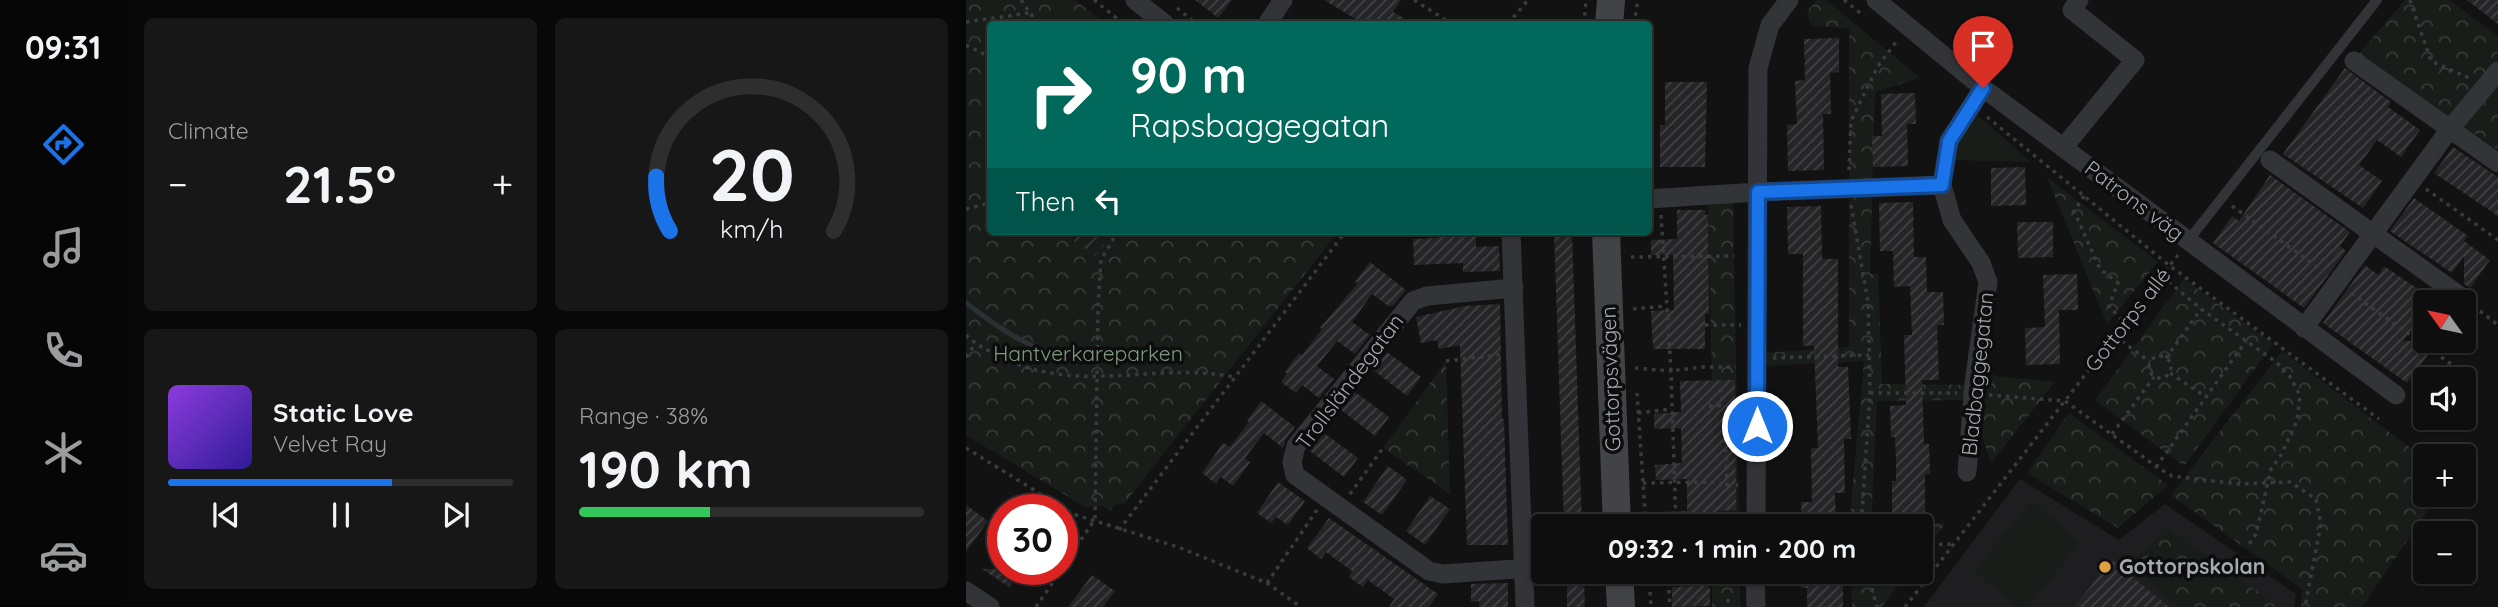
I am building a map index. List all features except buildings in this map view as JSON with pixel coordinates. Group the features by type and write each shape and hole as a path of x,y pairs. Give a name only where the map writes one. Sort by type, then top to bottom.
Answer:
{"street":[{"path":"1135,0 1162,21"},
{"path":"1269,21 1283,0"},
{"path":"1609,21 1611,0"},
{"path":"1756,514 1758,68 1770,24 1789,0"},
{"name":"Patrons väg","path":"1877,0 1983,88 2396,395"},
{"path":"2063,148 2135,60 2070,3"},
{"path":"2354,61 2498,163"},
{"path":"2304,327 2450,130 2498,71"},
{"name":"Bladbaggegatan","path":"1967,472 1988,282 1981,263 1952,220 1942,185 1949,141 1983,88"},
{"path":"2270,160 2452,290"},
{"path":"1654,199 1942,185"},
{"path":"1511,235 1525,607"},
{"name":"Gottorpsvägen","path":"1606,235 1617,514"},
{"name":"Trollsländegatan","path":"1514,288 1427,296 1413,302 1296,446 1292,462 1295,475 1429,571 1443,574 1531,568"},
{"path":"1619,584 1620,607"},
{"path":"1755,584 1756,607"},
{"path":"966,591 990,607"}],"lane":[{"path":"2188,242 2377,0"}],"path":[{"path":"1021,0 1036,21"},
{"path":"1094,0 1120,21"},
{"path":"1167,0 1193,21"},
{"path":"1414,0 1447,21"},
{"path":"1510,21 1528,0"},
{"path":"1584,21 1586,0"},
{"path":"1634,21 1638,0"},
{"path":"1844,0 1865,17"},
{"path":"2410,0 2431,61 2468,78 2478,75"},
{"path":"966,22 1030,13"},
{"path":"1112,21 1114,16"},
{"path":"1862,514 1870,393 1868,302 1848,189 1852,121 1878,66 1896,42 1905,50"},
{"path":"966,45 987,56"},
{"path":"1972,105 2170,266 2379,419"},
{"path":"2413,179 2498,240"},
{"path":"2084,196 2074,211 2100,268 2118,283 2109,306 2126,323"},
{"path":"1654,199 1663,257 1671,371 1676,514"},
{"path":"2221,199 2455,367"},
{"path":"966,209 987,204"},
{"path":"1119,530 1343,235"},
{"path":"1078,544 1095,519 1101,260 1114,236"},
{"name":"Gottorps allé","path":"1905,607 2188,242"},
{"path":"1631,257 1734,256"},
{"path":"2162,276 2202,309 2276,362 2291,378 2300,396 2297,421 2281,455 2271,469 2256,534 2248,546"},
{"path":"1633,321 1633,309 1666,306"},
{"path":"2165,358 2202,309"},
{"path":"1705,325 1757,325"},
{"path":"966,335 975,344 1009,362 1034,372 1064,377 1210,372 1234,377"},
{"path":"2115,336 2150,362"},
{"path":"2156,467 2246,341"},
{"path":"966,357 975,344"},
{"path":"1446,361 1516,354"},
{"path":"1757,359 1869,355"},
{"path":"1635,356 1636,377"},
{"path":"2157,356 2165,358 2171,364 2170,373 2163,378 2154,377 2149,370 2150,362 2157,356"},
{"path":"1635,368 1671,371 1736,367"},
{"path":"2170,373 2206,397"},
{"path":"2112,434 2154,377"},
{"path":"1636,386 1645,514"},
{"path":"1721,388 1723,405"},
{"path":"1870,393 1974,393 2065,401 2172,476 2238,484 2290,482 2316,499 2321,524 2305,607"},
{"path":"1709,406 1757,401"},
{"path":"1727,486 1725,429 1735,428 1734,405"},
{"path":"1638,413 1672,409"},
{"path":"966,448 1073,514 1178,547 1267,583 1301,607"},
{"path":"1267,583 1332,503 1383,448"},
{"path":"1643,483 1713,482 1727,486 1738,485"},
{"path":"1933,545 1954,544"},
{"path":"1870,584 1877,607"},
{"path":"1036,607 1051,585"},
{"path":"1728,599 1728,607"}],"shaded area":[{"name":"Gottorpskolan","path":"2020,479 2119,540 2165,504 2296,594 2294,607 1924,607"}],"green space":[{"name":"Hantverkareparken","path":"966,0 1075,0 1102,21 987,21 987,235 1336,235 1124,504 1115,505 1111,511 1102,506 1085,507 1078,503 1078,494 1064,494 966,435"},
{"path":"1817,0 1826,0 1920,78 1875,92 1870,274 1878,274 1882,384 1969,385 1967,400 1877,401 1871,514 1850,514 1864,361 1762,366 1762,353 1849,347 1849,28 1811,26 1807,12"},
{"path":"2405,0 2449,0 2498,36 2498,150 2359,54"},
{"path":"1973,111 2031,162 1951,160"},
{"path":"2047,177 2158,262 2107,324"},
{"path":"1733,197 1739,514 1712,514 1708,200"},
{"path":"1066,235 1109,235 1095,256"},
{"path":"2184,279 2273,344 2184,466 2095,400"},
{"path":"2282,351 2413,450 2413,507 2430,507 2420,521 2413,521 2413,532 2362,607 2301,607 2302,589 2171,495"},
{"path":"1446,361 1450,494 1383,448"},
{"path":"1988,375 2055,382 1991,463 1980,430"},
{"path":"2069,413 2168,485 2118,528 2027,473"},
{"path":"2031,501 2081,542 2028,607 2018,607 1974,571"},
{"path":"1933,523 1946,523 1933,540"},
{"path":"2166,527 2274,603 2274,607 2179,607 2130,565"},
{"path":"1712,584 1740,584 1740,607 1712,607"},
{"path":"1851,584 1899,584 1882,607 1852,607"}],"waterway":[{"path":"966,303 1026,343 1053,353 1083,356 1132,352"}],"place":[{"name":"Gottorpskolan","path":"2105,567"}],"route":[{"path":"1757,426 1758,192 1942,185 1949,141 1983,88"}]}
